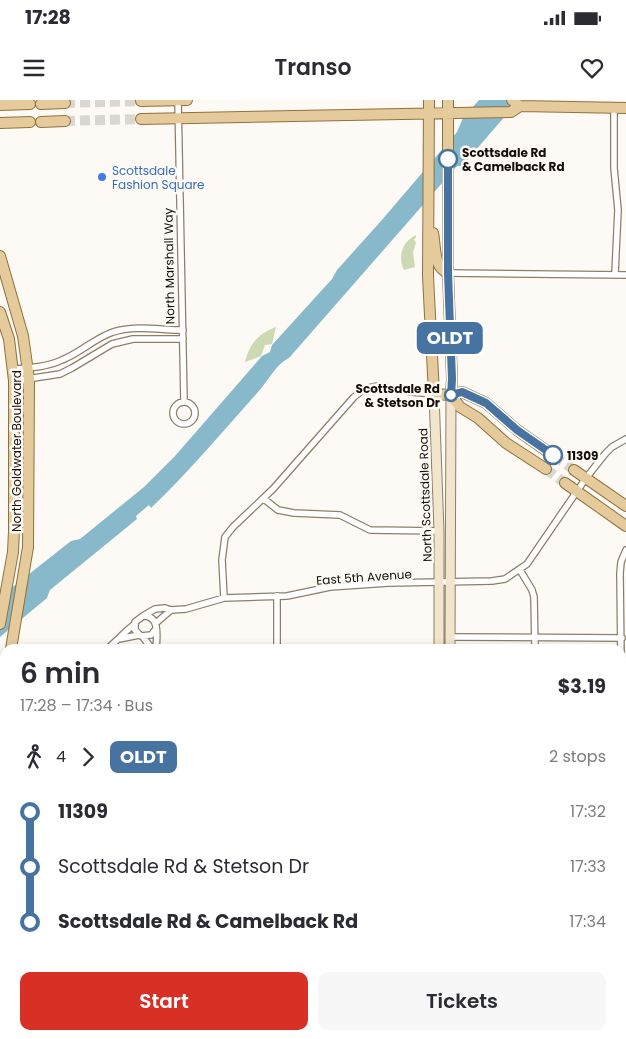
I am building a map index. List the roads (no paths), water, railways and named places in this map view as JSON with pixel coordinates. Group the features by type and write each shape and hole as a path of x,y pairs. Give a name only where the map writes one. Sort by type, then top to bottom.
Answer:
{"main road":[{"path":"141,101 187,100"},
{"name":"North Scottsdale Road","path":"429,100 428,302 440,531 439,644"},
{"name":"North Scottsdale Road","path":"448,100 453,112 448,138 448,273 452,379 450,644"},
{"path":"141,119 511,112 516,103 626,108"},
{"path":"0,104 30,104"},
{"path":"41,104 65,104"},
{"path":"41,122 65,121"},
{"path":"0,123 30,122"},
{"path":"428,218 438,264 441,270 448,273"},
{"name":"North Goldwater Boulevard","path":"0,256 23,336 29,379 30,515 28,547 12,644"},
{"name":"North Goldwater Boulevard","path":"0,312 9,339 14,381 14,538 0,624"},
{"path":"434,394 451,395 462,392 486,403 517,430 554,456"},
{"path":"451,395 460,407 478,418 506,443 546,469"},
{"path":"574,470 626,506"},
{"path":"565,483 626,526"}],"street":[{"name":"North Marshall Way","path":"178,100 184,401"},
{"path":"614,108 614,168 618,210 615,274"},
{"path":"448,273 626,275"},
{"path":"13,369 61,361 99,339 121,330 133,328 183,330"},
{"path":"14,381 60,374 112,344 133,340 183,339"},
{"path":"224,598 222,560 225,537 233,527 264,499 354,397 364,389 378,386 434,394"},
{"path":"184,401 193,405 196,412 194,419 186,424 176,421 173,414 174,407 184,401"},
{"name":"East 5th Avenue","path":"143,616 155,608 171,610 192,608 224,598 277,596 330,587 498,581 505,579 520,570 532,558 586,478 608,450 626,439"},
{"path":"264,499 278,510 294,514 340,515 370,530 440,531"},
{"path":"622,644 620,573 621,562 626,550"},
{"path":"520,570 534,597 535,644"},
{"path":"277,596 277,644"},
{"path":"119,639 151,635 156,626 171,610"},
{"path":"148,644 135,630 137,619 143,616 151,617 156,626 156,644"},
{"path":"113,644 119,639 120,635 135,624"},
{"path":"451,636 622,638"}],"water":[{"path":"479,100 519,100 462,166 457,166 289,358 276,368 258,392 179,480 151,508 149,505 136,516 137,519 50,590 47,598 0,637 0,597 71,541 80,539 144,487 175,456 262,356 270,352 272,345 332,279 337,270 457,132 463,118"}],"tunnel":[{"path":"65,103 141,101"},
{"path":"65,121 141,119"},
{"path":"554,456 574,470"},
{"path":"546,469 565,483"}],"place":[{"name":"Scottsdale Rd & Camelback Rd","path":"448,159"},
{"name":"Scottsdale Fashion Square","path":"102,177"},
{"name":"Scottsdale Rd & Stetson Dr","path":"451,395"},
{"name":"11309","path":"553,455"}]}
